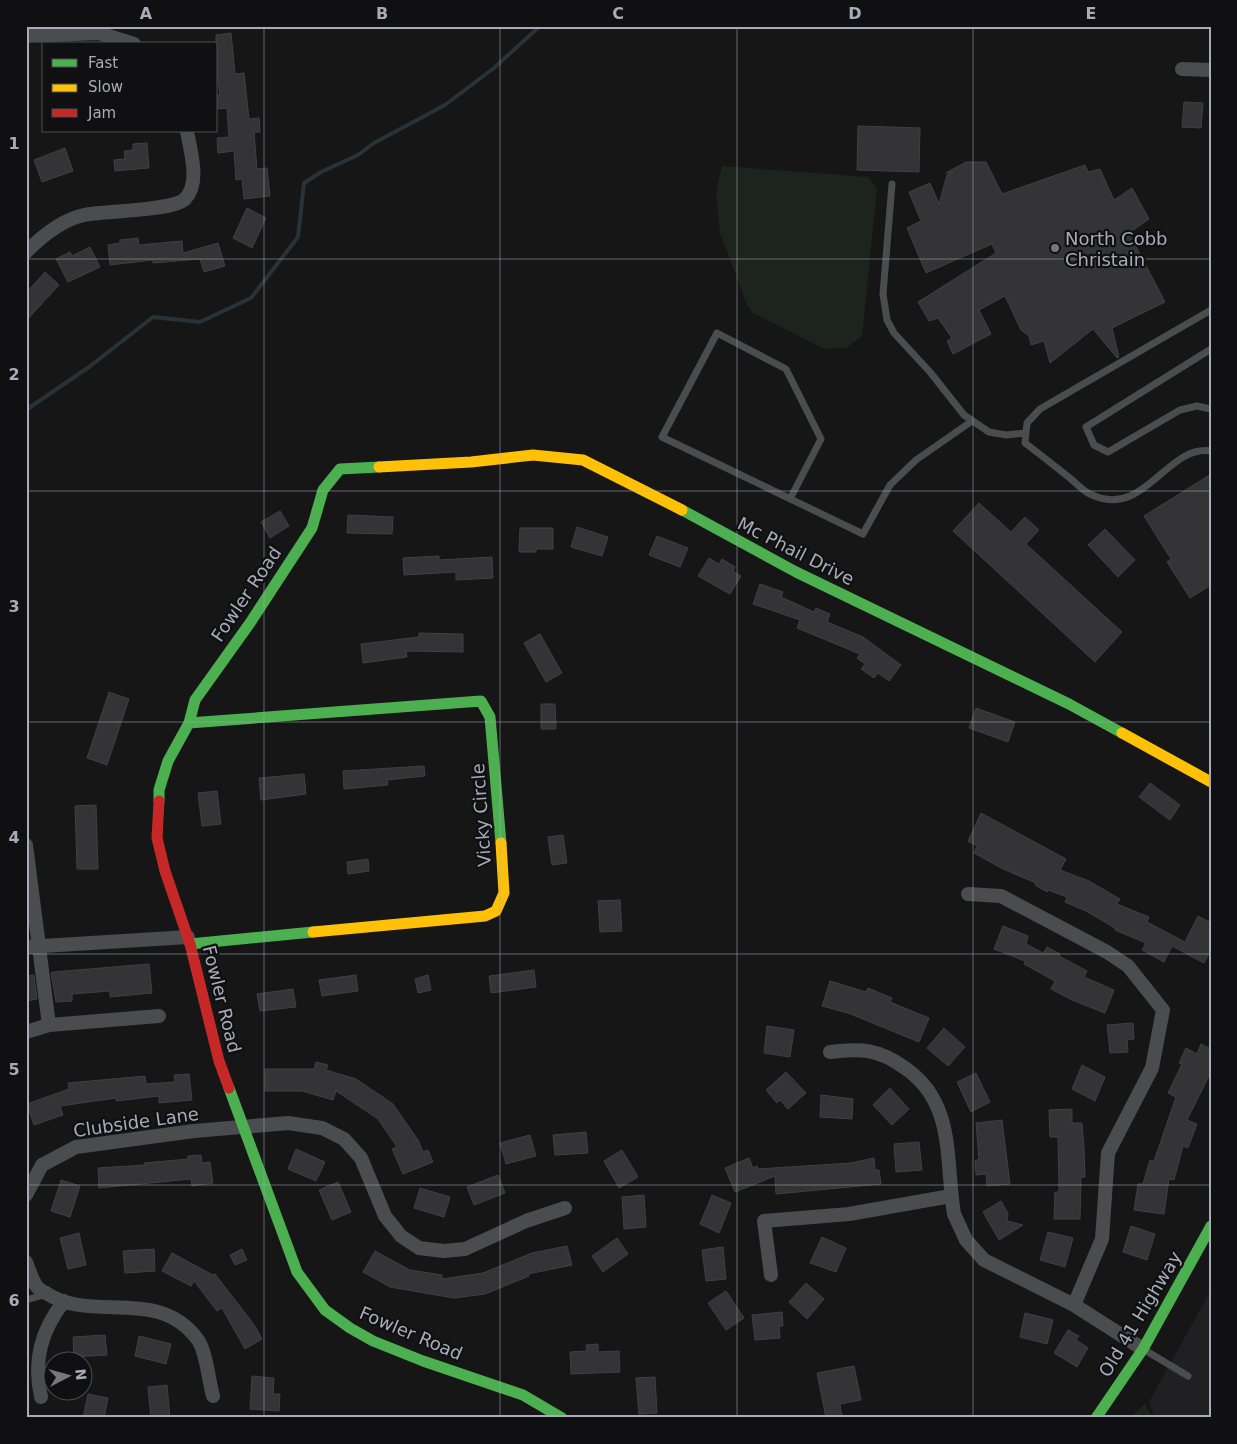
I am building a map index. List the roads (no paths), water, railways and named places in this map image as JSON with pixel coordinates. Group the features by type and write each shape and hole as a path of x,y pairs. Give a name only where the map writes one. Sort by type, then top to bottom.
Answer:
{"street":[{"path":"26,36 99,33 128,42"},
{"path":"1182,69 1211,70"},
{"path":"26,252 47,233 83,215 167,206 183,200 191,190 193,178 187,132"},
{"name":"Mc Phail Drive","path":"340,470 471,462 533,455 583,460 622,478 796,572 1069,704 1211,782"},
{"name":"Fowler Road","path":"340,470 322,490 312,528 250,623 195,700 190,723 168,761 159,790 157,838 165,871 189,940 219,1061 297,1272 329,1314 346,1325 409,1356 524,1395 562,1418"},
{"name":"Vicky Circle","path":"189,940 485,916 496,911 504,893 490,717 481,701 190,723"},
{"path":"26,845 33,947 49,1025"},
{"path":"968,894 1001,896 1107,952 1128,966 1163,1010 1152,1068 1108,1153 1102,1239 1074,1305"},
{"path":"33,947 189,940"},
{"path":"26,1032 49,1025 159,1016"},
{"path":"830,1052 865,1049 883,1054 914,1074 927,1086 935,1098 945,1128 951,1196 959,1227 976,1253 1002,1271 1074,1305 1143,1349"},
{"name":"Clubside Lane","path":"26,1195 42,1164 76,1148 194,1131 243,1129 288,1124 322,1128 344,1139 361,1158 385,1216 401,1236 418,1248 444,1251 465,1249 526,1221 565,1208"},
{"path":"771,1275 764,1221 849,1214 951,1196"},
{"name":"Old 41 Highway","path":"1096,1418 1143,1349 1211,1226"},
{"path":"26,1262 37,1287 56,1300 92,1306 136,1306 168,1315 185,1325 200,1342 213,1396"},
{"path":"41,1396 37,1379 42,1335 52,1316 64,1301"}],"lane":[{"path":"892,184 883,294 887,320 894,334 930,372 964,415 989,432 1006,435 1026,433"},
{"path":"1211,310 1040,409 1028,423 1025,444 1091,495 1111,501 1129,498 1177,462 1191,455 1211,451"},
{"path":"790,499 821,439 786,369 717,332 662,437 790,499 863,534 890,485 916,460 972,420"},
{"path":"1211,349 1086,427 1094,445 1108,452 1180,410 1197,406 1211,409"},
{"path":"26,1300 48,1294"},
{"path":"1143,1349 1188,1376"}],"waterway":[{"path":"26,410 89,367 153,317 200,322 251,298 298,237 304,183 321,172 358,155 374,143 445,105 494,68 540,26"}],"place":[{"name":"North Cobb Christain","path":"1055,248"}]}
